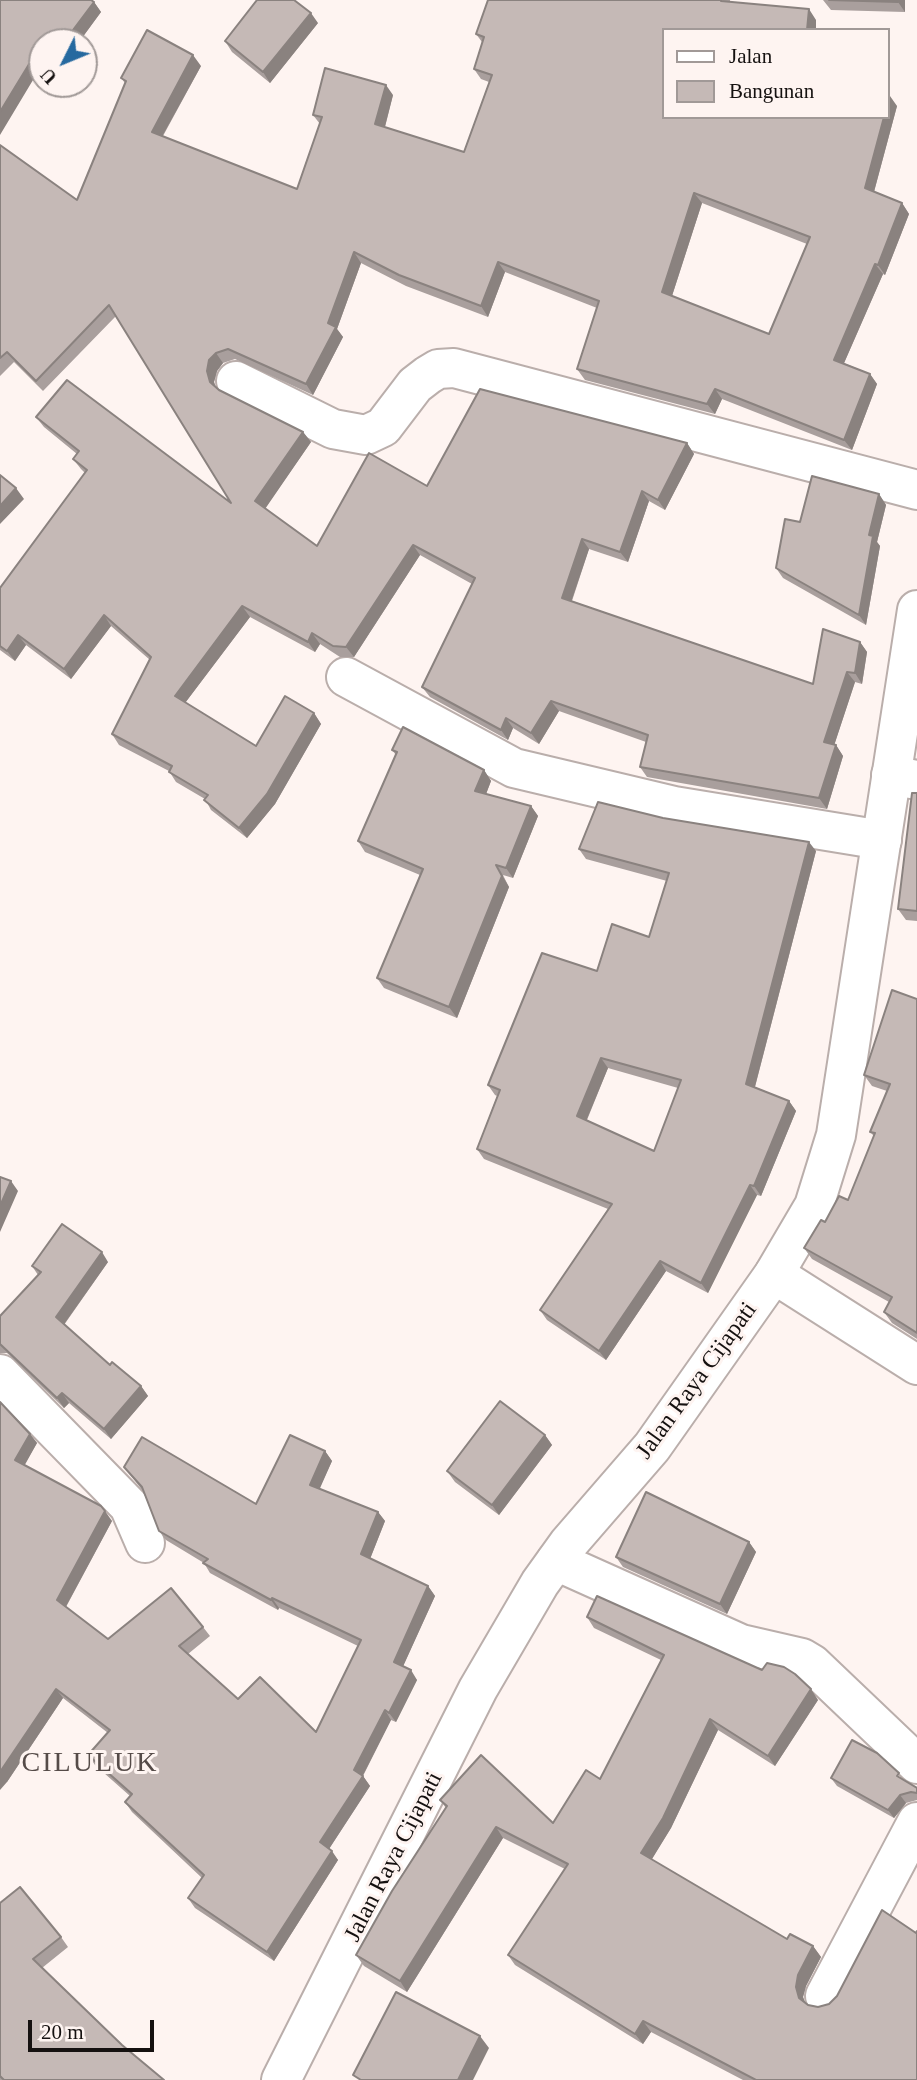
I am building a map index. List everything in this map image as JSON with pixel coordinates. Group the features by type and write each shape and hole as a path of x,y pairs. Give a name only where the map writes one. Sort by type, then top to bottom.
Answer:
{"street":[{"path":"236,381 333,429 366,435 383,427 415,385 428,375 438,369 454,368 917,490"},
{"name":"Jalan Raya Cijapati","path":"281,2080 478,1689 540,1583 652,1447 774,1274 814,1206 836,1135 882,839 904,777 917,610"},
{"path":"346,677 514,768 674,806 882,839"},
{"path":"774,1274 917,1365"},
{"path":"0,1374 123,1499 137,1520 145,1543"},
{"path":"556,1561 741,1644 802,1658 812,1664 917,1764"},
{"path":"825,1996 917,1822"}],"building":[{"path":"0,0 94,2 74,28 28,28 28,66 0,112"},
{"path":"257,0 294,0 311,13 263,72 225,41"},
{"path":"488,0 721,0 809,9 807,28 662,28 662,119 883,119 865,188 902,203 878,265 875,264 834,360 870,374 844,440 715,389 707,404 577,369 599,301 498,262 481,306 399,275 354,252 328,323 336,327 306,384 228,349 216,353 209,360 207,371 210,382 219,390 303,432 255,501 317,546 369,453 427,486 480,389 687,443 658,500 642,491 620,552 582,539 562,598 813,684 823,629 860,642 855,673 847,672 824,742 836,745 819,798 640,767 648,735 551,701 531,733 506,718 501,730 422,687 475,578 413,545 346,647 333,646 312,633 308,642 242,606 175,696 256,746 285,696 314,713 267,794 239,828 204,800 208,795 169,772 172,766 112,734 151,657 104,615 64,669 18,635 7,651 0,646 0,588 87,470 73,459 79,451 36,417 67,380 231,503 109,305 36,381 7,352 0,358 0,145 77,200 126,81 121,78 147,30 193,55 152,132 297,189 322,117 313,115 325,68 386,85 375,124 464,152 492,75 474,69 484,37 476,34","holes":["694,193 810,237 769,334 662,292"]},
{"path":"829,0 898,0 898,2"},
{"path":"0,475 16,488 0,506"},
{"path":"812,476 879,494 869,535 873,536 859,615 776,568 785,519 800,522"},
{"path":"403,727 484,770 475,791 531,806 506,868 496,865 502,876 449,1007 377,978 423,869 358,841 397,752 392,750"},
{"path":"912,793 917,793 917,911 898,909"},
{"path":"598,802 663,818 809,842 746,1084 789,1101 754,1186 750,1185 701,1283 660,1261 599,1351 540,1310 612,1204 477,1149 500,1090 488,1085 542,953 597,971 612,924 649,937 669,873 579,849","holes":["601,1058 681,1080 654,1151 577,1116"]},
{"path":"892,990 917,999 917,1333 884,1312 892,1297 804,1248 821,1220 825,1222 839,1196 848,1200 875,1133 870,1132 890,1084 864,1075"},
{"path":"0,1177 11,1181 0,1206"},
{"path":"62,1224 102,1252 56,1317 110,1365 112,1362 141,1386 104,1429 62,1393 57,1398 0,1344 0,1316 41,1272 32,1266"},
{"path":"500,1401 545,1435 492,1505 447,1471"},
{"path":"0,1402 30,1434 15,1460 101,1506 105,1511 57,1600 108,1639 171,1588 203,1627 179,1646 238,1699 260,1677 316,1732 361,1640 272,1598 271,1600 203,1563 208,1559 159,1531 142,1487 124,1467 142,1437 256,1504 290,1435 325,1451 310,1485 378,1512 361,1554 428,1586 394,1662 411,1670 389,1713 385,1710 354,1770 363,1776 320,1842 332,1851 267,1952 188,1898 204,1875 125,1802 132,1794 88,1755 110,1730 56,1689 0,1772"},
{"path":"646,1492 749,1542 720,1604 616,1557"},
{"path":"597,1596 762,1670 767,1663 784,1667 811,1689 768,1756 710,1719 663,1818 641,1853 787,1939 790,1934 813,1946 798,1975 796,1987 799,1998 808,2005 818,2007 829,2004 837,1996 882,1910 916,1933 917,1931 917,2080 756,2080 643,2021 635,2034 508,1955 568,1864 496,1827 400,1981 356,1955 392,1891 447,1806 440,1800 481,1755 553,1823 586,1770 600,1779 664,1655 587,1617"},
{"path":"852,1740 877,1753 899,1773 897,1776 917,1788 917,1793 900,1795 888,1810 831,1778"},
{"path":"20,1887 61,1937 33,1959 122,2045 164,2080 4,2080 0,2076 0,1903"},
{"path":"396,1992 480,2036 458,2080 361,2080 353,2075"}],"district":[{"name":"CILULUK","path":"90,1764"}]}
